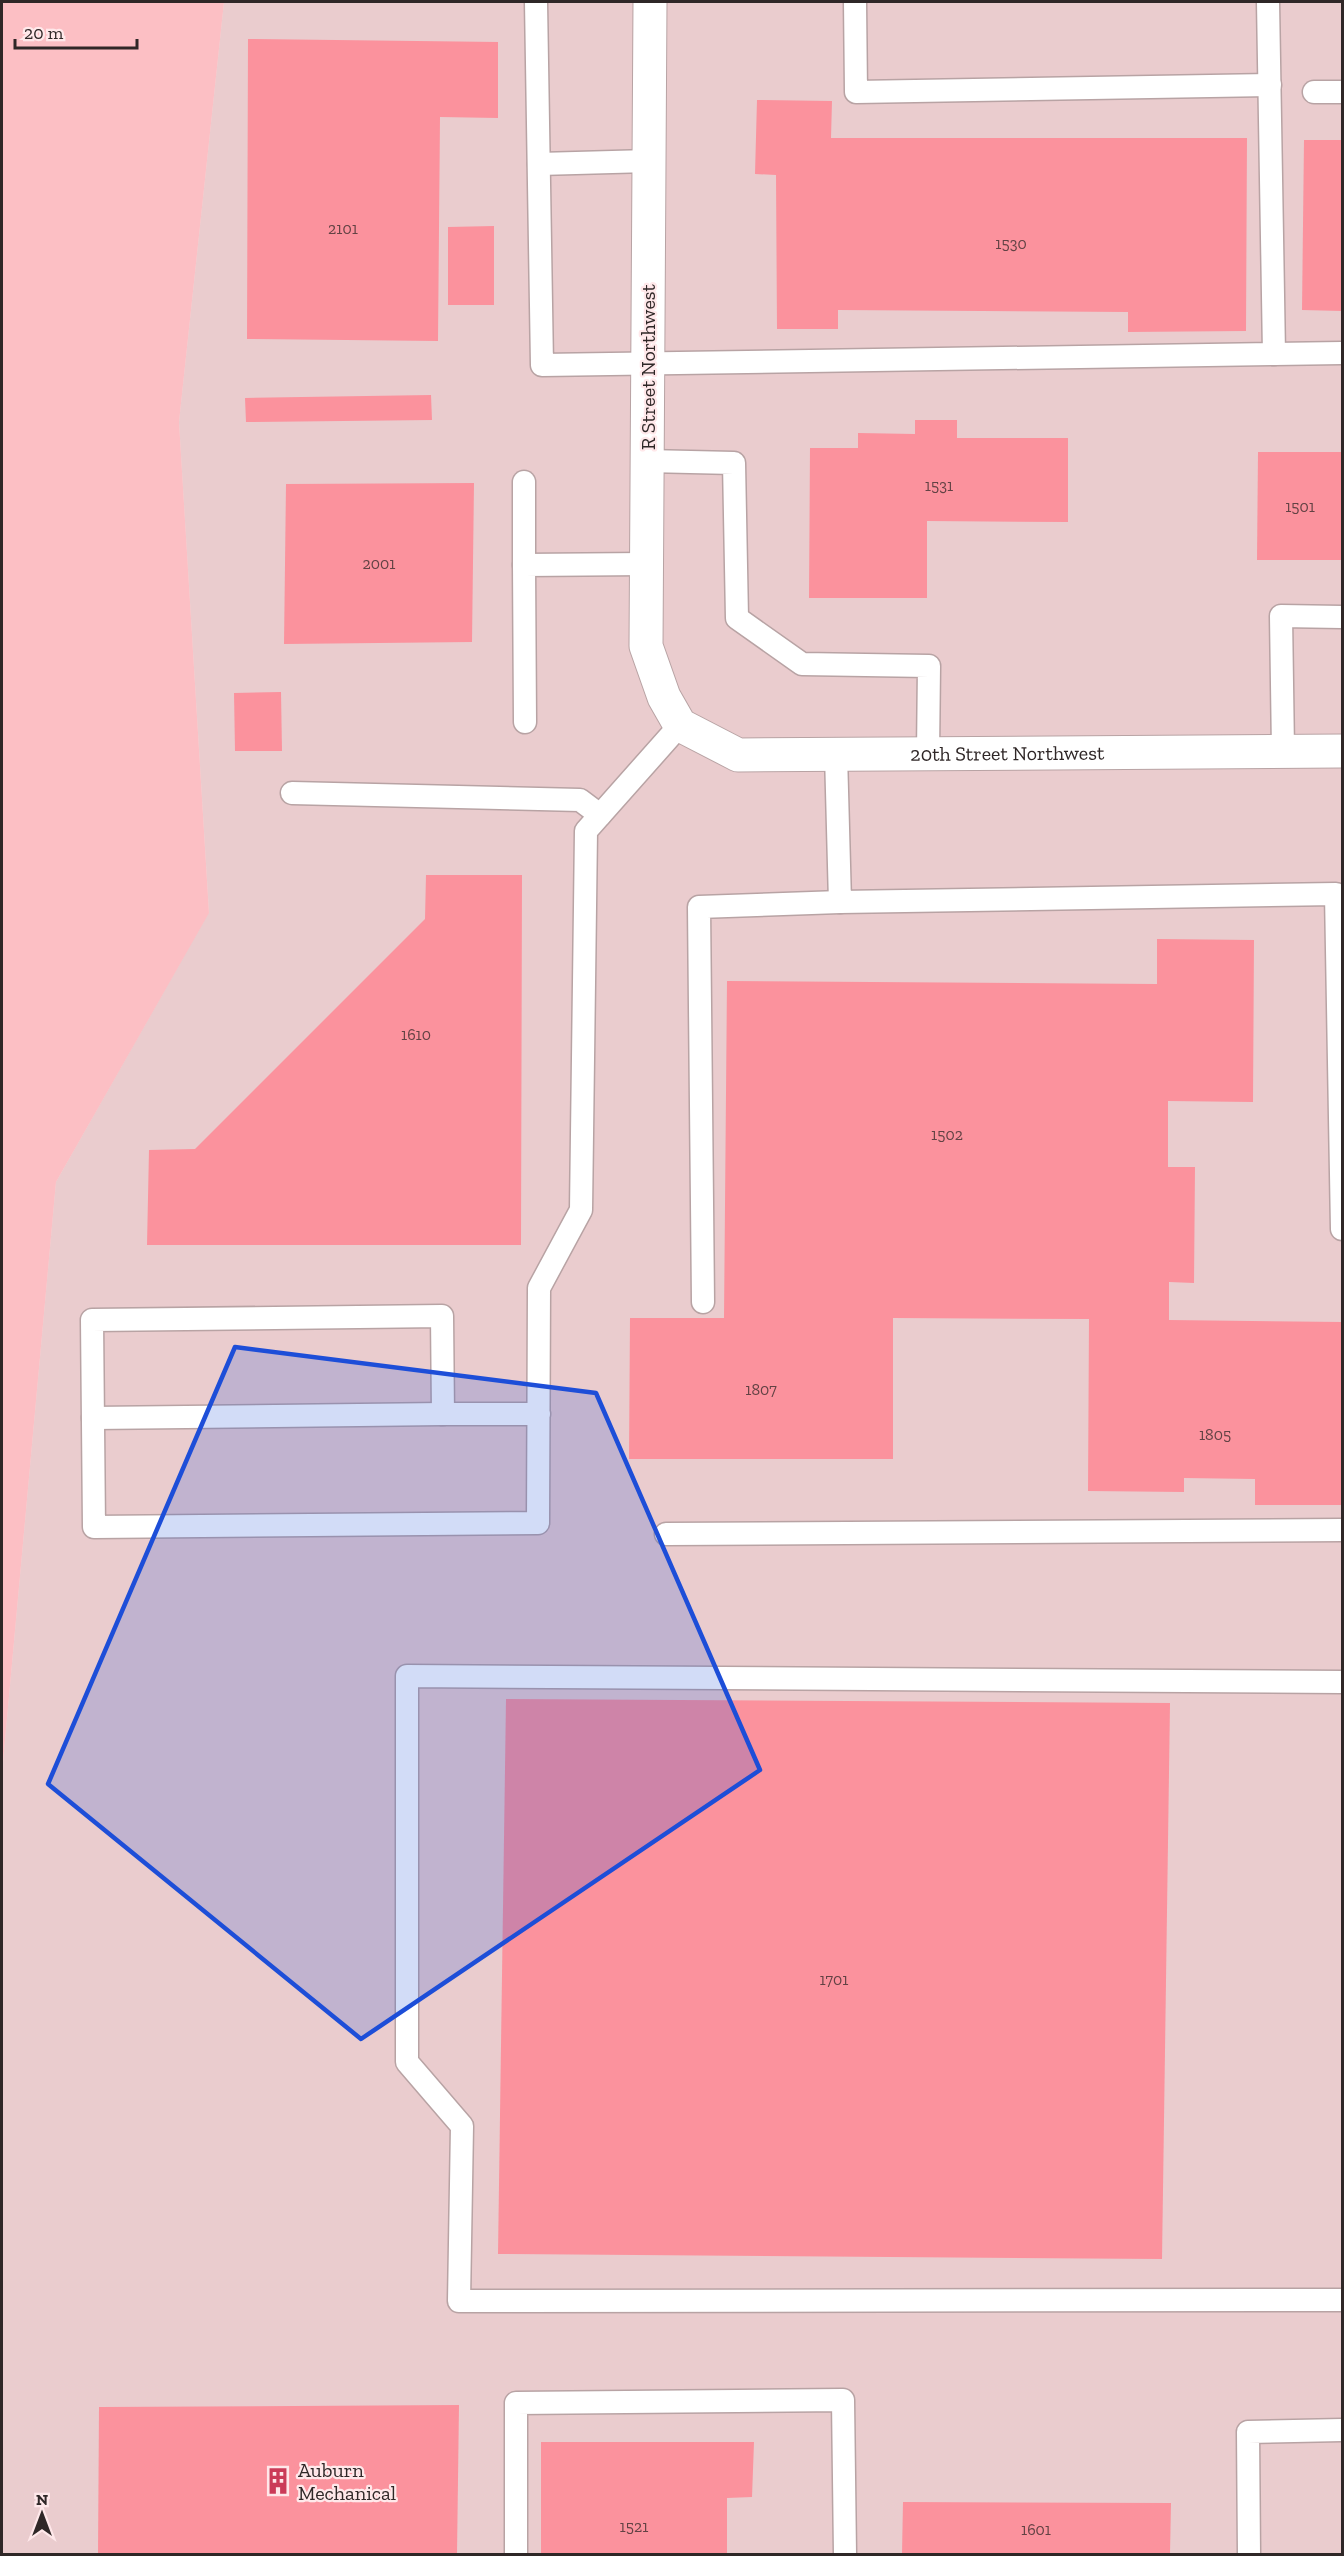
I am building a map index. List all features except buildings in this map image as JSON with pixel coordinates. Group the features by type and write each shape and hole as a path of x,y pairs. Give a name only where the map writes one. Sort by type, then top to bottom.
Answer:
{"street":[{"name":"R Street Northwest","path":"650,2 646,646 663,697 680,725"},
{"name":"20th Street Northwest","path":"680,725 738,755 1342,751"}],"lane":[{"path":"536,2 542,365 1342,353"},
{"path":"855,2 856,92 1270,85"},
{"path":"1268,2 1274,354"},
{"path":"1314,92 1342,92"},
{"path":"539,164 649,161"},
{"path":"647,461 734,463 737,618 801,664 929,666 928,753"},
{"path":"524,482 525,722"},
{"path":"524,565 646,564"},
{"path":"1283,751 1281,616 1342,617"},
{"path":"443,1413 442,1316 92,1320 94,1527 538,1523 539,1288 581,1210 586,831 680,725"},
{"path":"836,754 840,902"},
{"path":"292,793 580,800 600,815"},
{"path":"703,1302 699,907 840,902 1336,894 1342,1229"},
{"path":"93,1418 539,1413"},
{"path":"666,1534 1342,1530"},
{"path":"1342,1682 407,1677 407,2061 462,2126 459,2301 1342,2300"},
{"path":"516,2554 516,2403 843,2400 845,2554"},
{"path":"1249,2554 1248,2432 1342,2430"}],"highlighted area":[{"path":"235,1347 596,1393 760,1770 361,2039 48,1784"}],"shaded area":[{"path":"2,2 224,2 179,422 209,913 56,1182 2,1773"},
{"path":"224,2 1342,2 1342,2554 2,2554 2,1773 56,1182 209,912 179,422"}],"place":[{"name":"Auburn Mechanical","path":"278,2481"}]}
